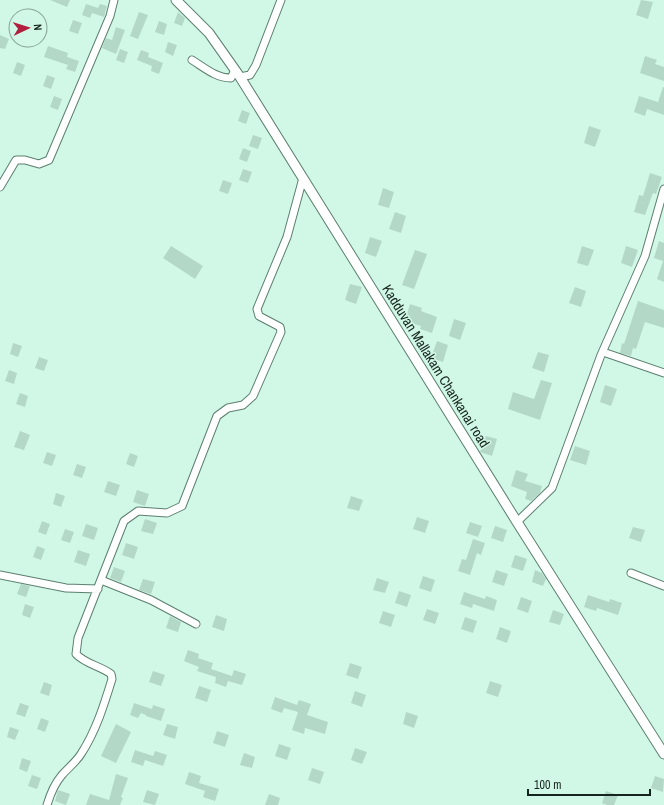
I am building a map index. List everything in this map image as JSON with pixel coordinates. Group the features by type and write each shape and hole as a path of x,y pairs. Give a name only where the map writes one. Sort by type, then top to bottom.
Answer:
{"main road":[{"name":"Kadduvan Mallakam Chankanai road","path":"176,0 209,33 238,73 517,522 664,754"}],"street":[{"path":"0,186 16,160 25,160 39,164 49,160 110,16 114,0"},
{"path":"192,60 216,75 224,78 231,78 238,73 250,75 256,65 281,0"},
{"path":"47,805 51,793 61,776 80,756 98,723 112,679 111,674 107,671 80,658 76,654 78,638 124,521 138,511 167,513 182,506 217,416 228,408 243,405 253,396 281,332 280,327 259,316 257,309 287,237 303,178"},
{"path":"517,522 552,488 603,352 645,256 664,189"},
{"path":"603,352 664,373"},
{"path":"631,574 664,586"},
{"path":"0,575 66,588 98,589"},
{"path":"102,580 151,600 196,624"}],"building":[{"path":"50,0 70,0 67,7"},
{"path":"641,0 653,2 648,19 636,15"},
{"path":"86,4 98,8 100,4 107,6 104,17 92,13 90,18 82,15"},
{"path":"139,12 148,15 138,39 130,36"},
{"path":"178,12 185,18 182,26 174,23"},
{"path":"73,20 82,23 78,34 69,31"},
{"path":"159,21 167,24 164,35 155,32"},
{"path":"116,27 125,30 116,54 102,48 106,38 112,40"},
{"path":"0,35 8,39 8,42 5,49 0,48"},
{"path":"168,42 177,45 173,56 165,52"},
{"path":"48,46 68,53 67,57 79,61 75,72 66,69 68,65 44,57"},
{"path":"120,49 128,52 124,63 116,60"},
{"path":"141,50 149,53 148,57 163,63 159,74 151,71 152,66 137,60"},
{"path":"645,56 657,60 655,64 664,67 664,81 640,73"},
{"path":"17,62 25,65 21,76 13,73"},
{"path":"47,75 55,78 51,89 43,86"},
{"path":"663,87 664,115 647,109 645,116 634,112 639,96 658,102"},
{"path":"54,96 62,99 58,110 50,107"},
{"path":"242,110 250,113 246,124 238,121"},
{"path":"589,126 601,130 595,147 584,143"},
{"path":"253,135 262,138 258,149 249,146"},
{"path":"243,148 251,151 247,162 239,159"},
{"path":"243,169 252,172 248,183 239,180"},
{"path":"650,173 662,177 656,194 653,193 645,215 634,212 639,195 643,196"},
{"path":"223,180 232,183 228,194 219,191"},
{"path":"383,188 394,192 389,208 378,205"},
{"path":"395,212 406,216 401,233 389,229"},
{"path":"370,237 382,241 376,257 365,253"},
{"path":"659,241 664,243 664,282 657,279 663,261 654,258"},
{"path":"171,246 203,266 195,279 163,258"},
{"path":"582,246 594,250 588,266 577,263"},
{"path":"626,246 638,250 632,267 621,263"},
{"path":"415,250 427,254 414,289 402,285"},
{"path":"350,284 362,287 356,304 345,300"},
{"path":"575,287 586,291 581,307 569,303"},
{"path":"638,301 664,310 664,328 645,322 636,349 633,348 631,356 620,353 622,343 624,344"},
{"path":"410,304 422,308 421,311 437,317 432,333 420,329 421,326 405,321"},
{"path":"454,319 466,323 460,340 449,336"},
{"path":"437,341 448,345 443,362 431,358"},
{"path":"13,343 22,346 18,357 10,354"},
{"path":"538,352 549,355 544,372 532,368"},
{"path":"39,357 48,360 44,371 35,368"},
{"path":"9,370 17,373 14,384 5,381"},
{"path":"541,380 552,383 540,420 508,409 513,392 534,399"},
{"path":"605,385 617,389 611,406 600,402"},
{"path":"20,393 28,396 25,407 16,404"},
{"path":"20,431 30,435 24,450 14,447"},
{"path":"486,436 497,439 492,456 480,452"},
{"path":"575,446 590,451 586,465 570,460"},
{"path":"47,452 56,455 52,466 43,463"},
{"path":"130,453 138,456 134,467 126,464"},
{"path":"77,464 86,467 82,478 73,475"},
{"path":"516,470 528,474 525,481 542,486 540,493 531,501 525,499 527,492 511,486"},
{"path":"108,481 120,485 116,496 104,492"},
{"path":"137,490 149,494 145,506 133,502"},
{"path":"56,493 65,496 61,507 53,504"},
{"path":"351,496 363,500 359,511 347,508"},
{"path":"417,517 429,521 425,533 413,529"},
{"path":"145,519 157,523 153,534 141,531"},
{"path":"42,521 50,524 46,535 38,532"},
{"path":"470,522 482,526 478,537 466,533"},
{"path":"86,524 98,528 94,540 82,536"},
{"path":"495,526 507,530 503,542 491,538"},
{"path":"633,527 645,530 641,542 629,538"},
{"path":"65,529 74,532 70,543 61,540"},
{"path":"473,539 485,543 481,555 477,553 470,575 458,571 462,559 466,560"},
{"path":"126,543 138,547 134,559 122,555"},
{"path":"37,546 45,549 41,560 33,557"},
{"path":"78,550 90,554 86,566 74,562"},
{"path":"515,555 527,559 523,571 511,567"},
{"path":"114,567 125,571 121,582 110,578"},
{"path":"496,570 508,574 504,586 492,582"},
{"path":"535,570 542,573 546,579 543,586 532,582"},
{"path":"423,576 435,580 431,592 419,588"},
{"path":"377,578 389,582 385,593 373,590"},
{"path":"143,579 155,582 151,594 139,590"},
{"path":"21,584 30,586 26,597 17,594"},
{"path":"399,591 411,595 407,607 395,603"},
{"path":"464,592 485,599 486,596 497,600 494,611 473,604 472,608 460,604"},
{"path":"588,595 609,602 610,599 622,603 618,615 597,608 596,611 584,607"},
{"path":"521,597 532,601 528,613 517,609"},
{"path":"25,604 34,607 30,618 22,615"},
{"path":"427,609 439,613 435,624 423,620"},
{"path":"553,610 564,614 560,625 549,622"},
{"path":"383,611 395,615 391,627 379,623"},
{"path":"216,615 227,619 224,631 212,627"},
{"path":"170,616 181,622 178,632 166,628"},
{"path":"465,617 477,621 473,633 461,629"},
{"path":"500,627 511,631 507,643 496,639"},
{"path":"188,650 199,654 198,658 213,663 211,669 232,676 234,670 246,674 242,685 228,681 226,687 215,683 216,677 197,671 199,667 184,661"},
{"path":"350,663 362,667 358,679 346,675"},
{"path":"153,671 165,675 161,686 149,682"},
{"path":"490,681 502,685 498,697 486,693"},
{"path":"44,682 52,685 49,696 40,693"},
{"path":"199,686 211,690 207,702 195,698"},
{"path":"355,691 366,695 362,707 351,703"},
{"path":"275,697 297,705 299,700 311,704 307,715 328,722 325,734 305,728 304,734 292,730 298,712 284,708 282,713 271,709"},
{"path":"20,703 29,706 25,717 16,714"},
{"path":"134,703 152,709 153,705 165,709 161,721 141,713 138,718 130,715"},
{"path":"406,712 418,716 414,728 403,724"},
{"path":"41,718 49,721 45,732 37,729"},
{"path":"116,724 131,732 116,763 101,756"},
{"path":"167,724 178,727 175,739 163,735"},
{"path":"10,727 19,730 15,740 7,737"},
{"path":"217,731 229,735 225,747 213,743"},
{"path":"279,744 291,748 287,760 275,756"},
{"path":"355,748 367,752 362,764 351,760"},
{"path":"135,750 153,756 155,751 167,755 163,766 145,760 143,766 131,762"},
{"path":"244,753 255,757 252,768 240,765"},
{"path":"22,758 31,761 27,772 19,769"},
{"path":"312,768 324,772 320,784 308,780"},
{"path":"189,772 201,776 199,783 219,789 215,801 203,797 205,791 185,784"},
{"path":"116,774 128,778 121,797 123,798 120,805 86,805 90,794 109,800"},
{"path":"32,775 41,778 37,789 28,786"},
{"path":"655,776 664,779 663,792 651,788"},
{"path":"58,790 70,794 66,805 55,801"},
{"path":"147,790 159,794 155,805 143,802"},
{"path":"606,791 618,795 614,805 602,803"},
{"path":"269,794 280,798 278,805 265,805"}]}
